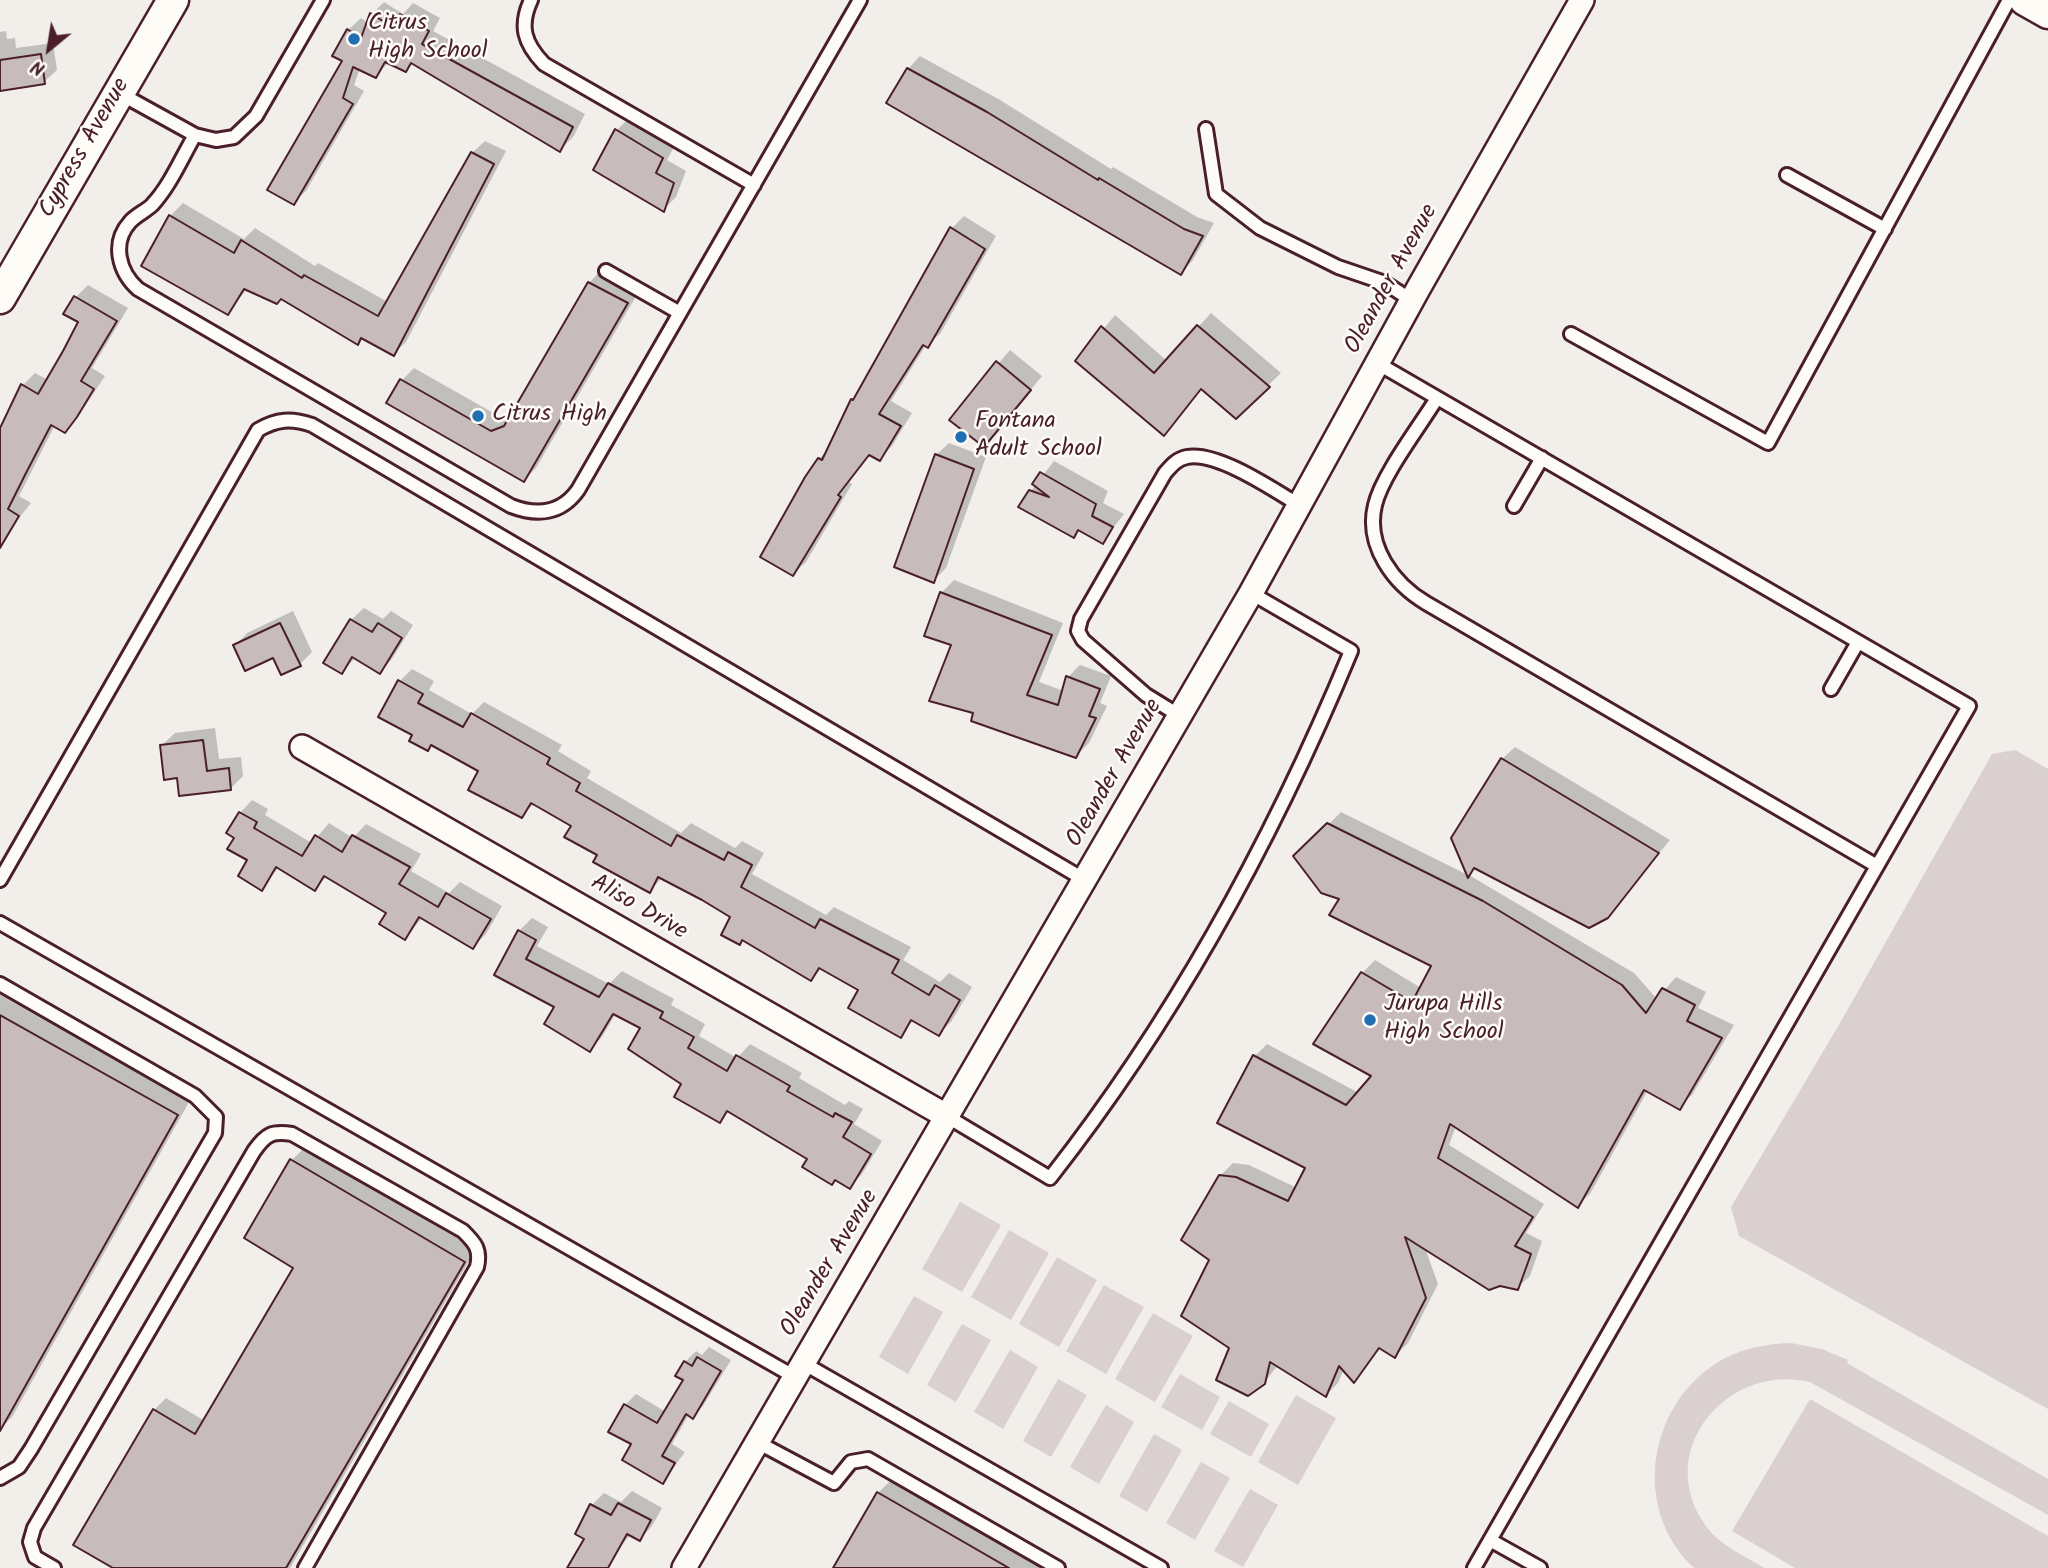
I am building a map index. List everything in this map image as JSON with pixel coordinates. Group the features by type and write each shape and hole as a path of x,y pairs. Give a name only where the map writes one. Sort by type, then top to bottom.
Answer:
{"street":[{"name":"Cypress Avenue","path":"0,298 173,0"},
{"name":"Oleander Avenue","path":"684,1568 1251,593 1411,300 1581,0"},
{"path":"2025,0 2048,13"},
{"name":"Aliso Drive","path":"302,747 948,1117"}],"lane":[{"path":"119,93 195,135 216,140 234,137 246,129 323,0"},
{"path":"531,0 524,16 523,29 527,41 544,64 754,185"},
{"path":"195,135 152,205 130,222 123,234 119,249 121,267 128,280 138,289 511,506 544,512 562,507 572,499 860,0"},
{"path":"1571,334 1768,443 2009,0"},
{"path":"1206,129 1216,194 1260,228 1338,267 1385,283 1411,300"},
{"path":"1787,174 1885,229"},
{"path":"606,271 680,313"},
{"path":"1377,363 1969,706 1474,1568"},
{"path":"1437,398 1375,504 1375,540 1395,579 1406,591 1877,866"},
{"path":"0,880 258,430 282,420 297,420 312,425 1085,880"},
{"path":"1180,716 1146,695 1083,640 1078,631 1081,619 1165,473 1175,462 1194,456 1216,463 1249,476 1299,505"},
{"path":"1514,506 1542,458"},
{"path":"948,1117 1050,1178 1129,1066 1219,920 1298,770 1351,651 1251,593"},
{"path":"1831,689 1858,642"},
{"path":"0,923 799,1370 1161,1568"},
{"path":"0,984 195,1096 216,1117 215,1133 31,1448 19,1467 0,1478"},
{"path":"54,1568 32,1562 30,1542 34,1528 254,1151 264,1136 275,1131 292,1134 463,1231 477,1244 480,1255 477,1266 305,1568"},
{"path":"757,1442 834,1483 851,1462 869,1459 1058,1568"},
{"path":"1490,1540 1540,1568"}],"shaded area":[{"path":"2015,750 2048,769 2048,1409 1739,1236 1731,1207 1840,1023 1992,754"},
{"path":"960,1202 1001,1225 962,1292 922,1269"},
{"path":"1009,1230 1049,1253 1011,1320 971,1297"},
{"path":"1057,1257 1097,1280 1059,1347 1019,1324"},
{"path":"1104,1285 1144,1307 1106,1374 1066,1351"},
{"path":"914,1296 943,1312 908,1374 879,1357"},
{"path":"1153,1313 1193,1336 1155,1402 1115,1379"},
{"path":"962,1324 991,1340 956,1402 927,1385"},
{"path":"1791,1343 1822,1349 1848,1360 1847,1363 2048,1479 2048,1515 1810,1382 1781,1379 1753,1385 1729,1398 1709,1416 1695,1439 1688,1465 1690,1492 1702,1520 1714,1536 1765,1568 1694,1568 1674,1544 1662,1518 1655,1490 1656,1461 1662,1433 1674,1407 1692,1383 1715,1364 1752,1348"},
{"path":"1010,1350 1038,1367 1003,1429 974,1412"},
{"path":"1180,1374 1220,1397 1202,1430 1161,1407"},
{"path":"1058,1379 1087,1395 1051,1457 1023,1441"},
{"path":"1296,1395 1336,1418 1298,1485 1258,1462"},
{"path":"1810,1399 2048,1536 2048,1568 1795,1568 1732,1531"},
{"path":"1229,1401 1269,1424 1251,1457 1210,1434"},
{"path":"1106,1405 1134,1422 1099,1484 1070,1467"},
{"path":"1154,1434 1182,1450 1147,1512 1119,1496"},
{"path":"1201,1462 1230,1478 1195,1540 1166,1523"},
{"path":"1250,1489 1278,1505 1243,1567 1214,1551"}],"building":[{"path":"370,13 394,28 400,14 429,31 422,44 573,127 560,152 411,63 406,72 385,62 376,78 353,67 343,98 353,104 294,205 267,190 342,61 332,56 347,29 361,38"},
{"path":"41,54 45,84 0,91 0,60"},
{"path":"907,68 987,112 1184,229 1203,236 1181,275 886,103"},
{"path":"615,129 663,158 656,173 674,183 664,212 593,170"},
{"path":"471,152 494,164 394,356 361,338 358,345 281,299 277,304 244,289 228,315 141,266 169,215 234,253 241,240 302,278 304,275 378,316"},
{"path":"950,227 985,249 928,348 923,345 879,414 901,426 880,461 869,455 838,495 841,497 793,576 760,557 805,477 818,458 822,460 851,399 853,400"},
{"path":"588,282 628,303 524,482 386,403 400,379 491,431 504,426"},
{"path":"74,296 117,321 81,381 94,389 65,433 51,425 26,473 8,509 19,516 0,548 0,428 21,384 38,394 63,351 78,322 63,314"},
{"path":"1197,325 1270,387 1236,419 1201,389 1164,436 1075,361 1101,326 1154,373"},
{"path":"996,361 1031,390 984,447 949,420"},
{"path":"935,454 974,469 934,583 894,567"},
{"path":"1040,472 1096,504 1092,516 1113,527 1103,544 1078,530 1074,538 1018,507 1029,490 1049,497 1032,484"},
{"path":"940,592 1052,635 1027,695 1058,705 1066,676 1100,689 1089,716 1096,718 1076,758 971,721 973,713 929,701 951,645 924,636"},
{"path":"350,619 372,632 378,623 402,638 380,674 352,657 342,674 323,663"},
{"path":"280,623 301,666 281,675 273,658 245,671 233,645"},
{"path":"398,680 423,694 418,703 463,727 471,713 550,758 547,764 580,783 576,791 671,846 677,835 724,860 728,852 752,865 741,887 815,928 820,919 899,960 892,973 929,995 935,985 960,1000 939,1036 911,1020 901,1038 848,1008 858,990 819,968 811,981 742,940 740,945 721,935 730,917 702,900 658,877 650,893 593,862 597,855 564,837 571,826 531,803 522,818 468,790 478,771 431,745 428,751 409,741 412,735 378,717"},
{"path":"203,740 207,771 229,768 231,790 179,796 177,778 164,780 160,745"},
{"path":"1501,758 1659,853 1608,918 1589,928 1474,868 1468,878 1451,838"},
{"path":"239,812 257,822 254,828 302,856 315,835 342,852 352,835 410,867 399,884 438,907 446,893 491,919 473,949 419,917 405,940 379,924 386,913 324,876 315,891 276,867 262,891 238,876 247,860 227,849 234,838 226,833"},
{"path":"1327,823 1483,901 1622,985 1646,1013 1662,988 1695,1005 1687,1021 1722,1038 1680,1110 1644,1090 1578,1208 1450,1124 1438,1158 1533,1217 1515,1246 1531,1254 1518,1290 1500,1286 1489,1290 1405,1237 1426,1298 1395,1358 1379,1348 1354,1383 1339,1366 1326,1397 1270,1362 1265,1384 1248,1396 1216,1380 1229,1348 1181,1316 1209,1260 1181,1240 1219,1175 1236,1177 1288,1201 1305,1168 1217,1123 1253,1055 1346,1105 1371,1076 1313,1044 1361,972 1412,1002 1431,966 1329,915 1339,899 1321,893 1293,856"},
{"path":"518,930 536,940 526,959 599,997 608,983 663,1012 660,1018 694,1037 688,1048 727,1071 736,1055 790,1086 787,1091 833,1117 835,1113 852,1122 843,1137 871,1154 850,1189 835,1180 832,1185 802,1167 807,1159 727,1111 720,1123 674,1097 681,1084 628,1049 640,1028 613,1014 590,1052 544,1024 554,1007 494,975"},
{"path":"0,1015 178,1115 0,1431"},
{"path":"290,1159 465,1262 286,1568 113,1568 73,1545 153,1409 195,1434 293,1268 244,1238"},
{"path":"697,1357 721,1371 693,1419 686,1414 662,1456 675,1463 663,1484 622,1460 631,1444 608,1432 624,1404 657,1423 683,1380 675,1376 684,1361 692,1366"},
{"path":"877,1492 1009,1568 833,1568"},
{"path":"618,1503 651,1520 640,1541 627,1534 608,1568 567,1568 584,1539 575,1534 590,1504 611,1515"}],"place":[{"name":"Citrus High School","path":"354,39"},
{"name":"Citrus High","path":"478,416"},
{"name":"Fontana Adult School","path":"961,437"},
{"name":"Jurupa Hills High School","path":"1370,1020"}]}
